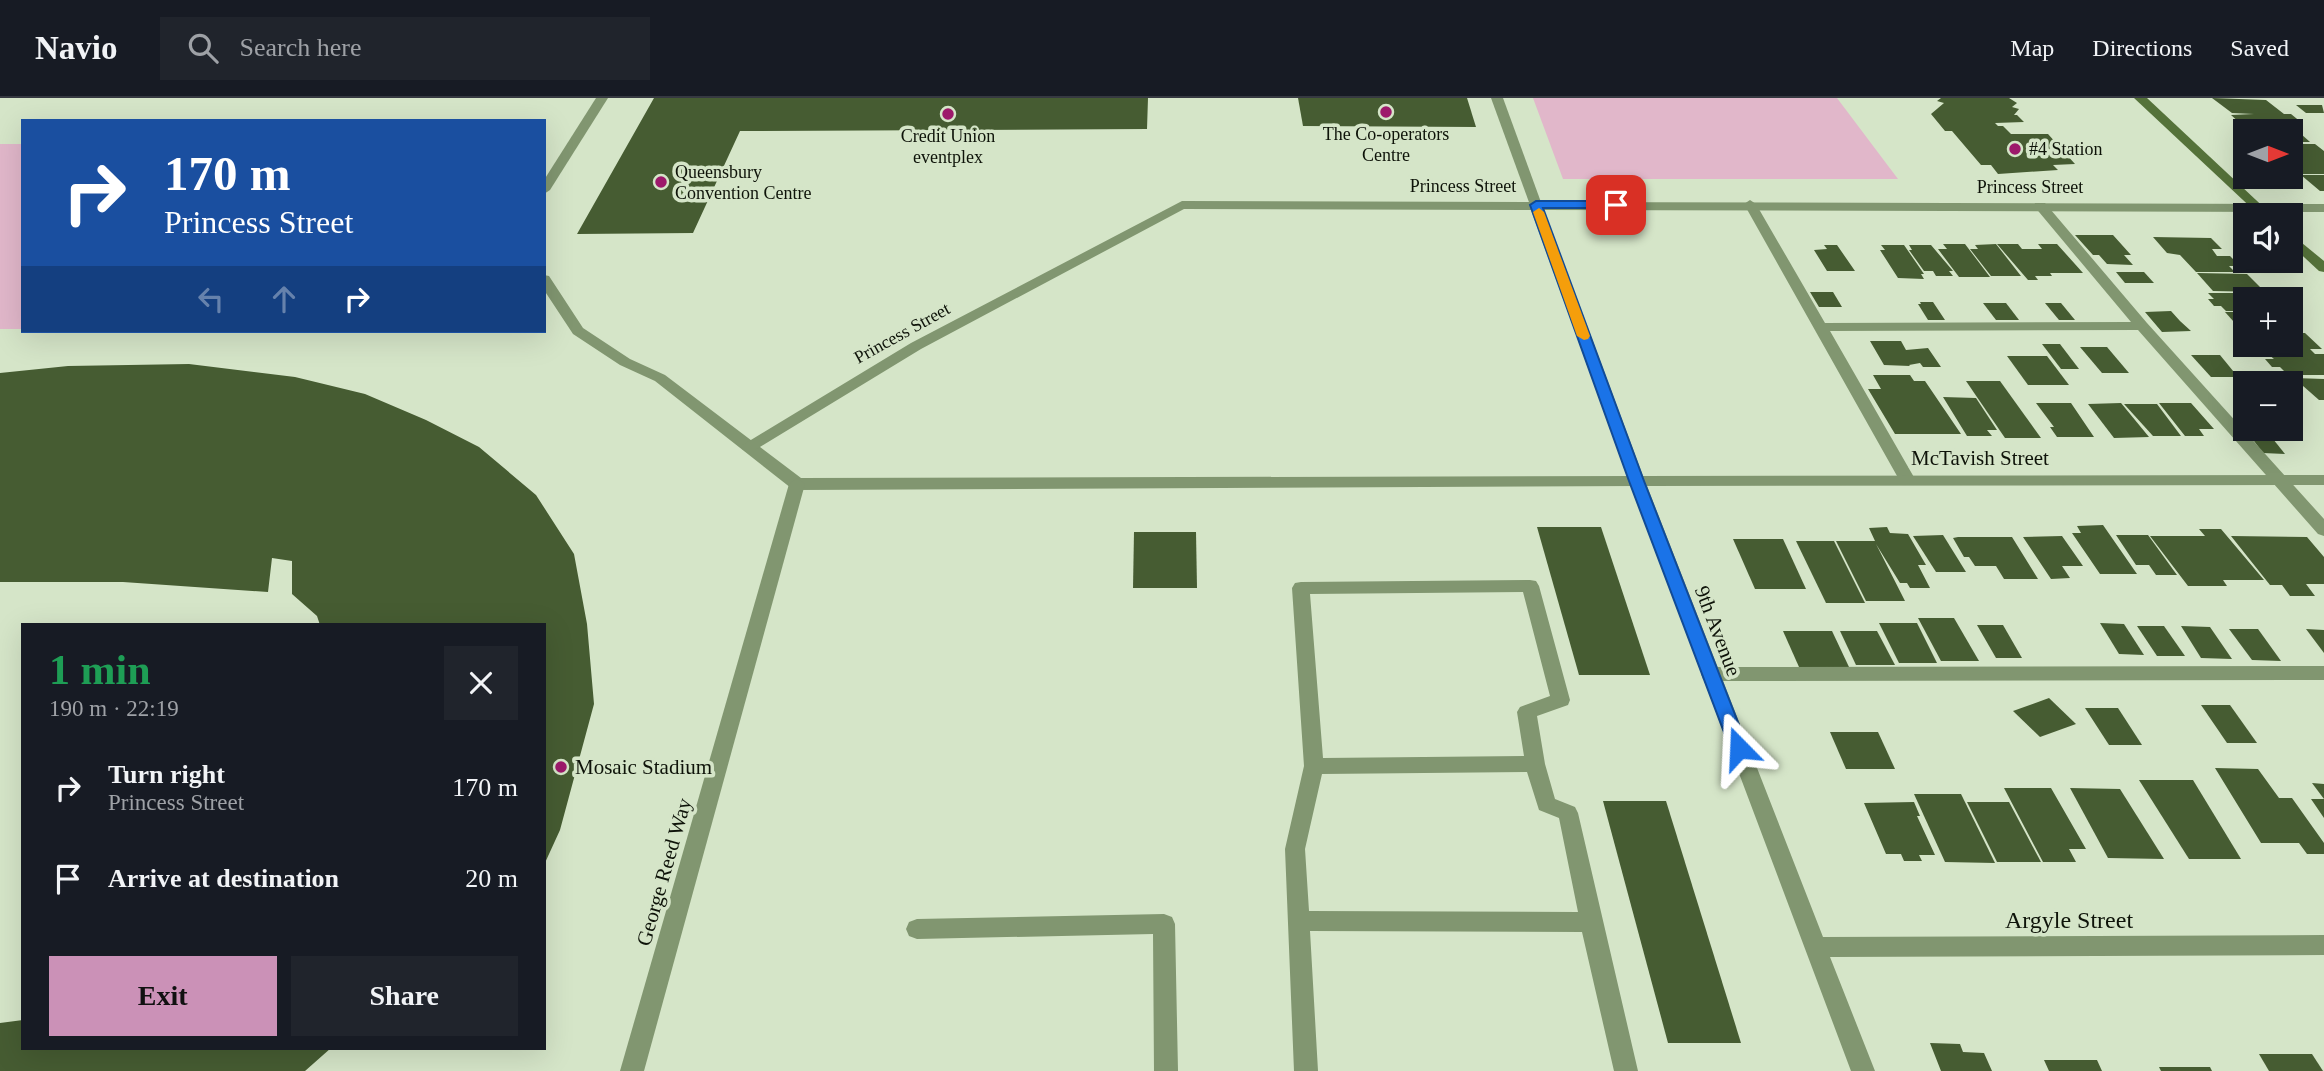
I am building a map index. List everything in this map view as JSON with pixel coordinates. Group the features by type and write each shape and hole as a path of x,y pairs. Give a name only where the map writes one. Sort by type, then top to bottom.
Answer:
{"main road":[{"path":"2140,98 2253,203"},
{"path":"2303,249 2324,268"}],"street":[{"path":"546,187 602,98"},
{"name":"9th Avenue","path":"1497,98 1637,481 1863,1071"},
{"path":"1750,204 1907,479"},
{"name":"Princess Street","path":"749,446 916,346 1182,205 1750,204 2233,210"},
{"path":"2040,206 2142,326 2324,530"},
{"name":"Princess Street","path":"2303,209 2324,208"},
{"path":"546,282 578,331 625,362 660,378 797,484"},
{"path":"1822,327 2142,326"},
{"name":"McTavish Street","path":"797,484 2324,480"},
{"name":"George Reed Way","path":"632,1071 797,484"},
{"path":"1306,1071 1295,849 1314,766 1301,589 1530,586 1561,700 1527,712 1535,764 1546,804 1568,813 1626,1071"},
{"path":"1710,674 2324,673"},
{"path":"1314,766 1535,764"},
{"path":"1299,921 1591,922"},
{"path":"917,929 1164,924 1166,1071"},
{"name":"Argyle Street","path":"1815,947 2324,945"}],"shaded area":[{"path":"1533,98 1837,98 1898,179 1563,179"},
{"path":"0,144 21,144 21,329 0,329"}],"building":[{"path":"654,98 1148,98 1147,129 740,131 693,233 577,234"},
{"name":"The Co-operators Centre","path":"1298,98 1467,98 1476,127 1303,126"},
{"name":"#4 Station","path":"1941,98 2009,98 2017,103 2012,107 2019,109 2014,115 2024,122 1995,123 1998,126 2003,126 2011,134 2048,134 2075,164 2053,165 2058,170 1998,174 1991,165 1981,165 1952,131 1945,131 1931,114 1944,103 1937,101"},
{"path":"2212,98 2266,100 2284,114 2291,114 2297,119 2235,119 2231,115 2254,114 2232,113"},
{"path":"2296,105 2322,105 2324,113 2306,113"},
{"path":"2303,144 2315,144 2324,151 2324,174 2303,174"},
{"path":"2303,175 2324,175 2324,191 2320,191"},
{"path":"2075,235 2113,235 2131,255 2124,255 2133,265 2107,264 2099,255 2093,255"},
{"path":"2153,237 2211,238 2222,249 2212,249 2217,256 2230,256 2233,259 2233,266 2229,266 2233,272 2196,272 2180,255 2167,253"},
{"path":"1943,244 1965,244 1990,277 1959,277 1938,249 1947,249"},
{"path":"1996,244 2021,276 1991,276 1970,249 1978,249 1975,245"},
{"path":"1997,244 2018,244 2022,249 2042,249 2038,244 2057,244 2083,273 2050,273 2052,276 2035,276 2038,280 2028,280"},
{"path":"1824,245 1837,245 1855,271 1827,271 1814,250 1827,249"},
{"path":"1881,245 1904,245 1924,274 1921,274 1924,279 1898,278 1880,250 1885,250"},
{"path":"1909,245 1931,245 1953,271 1949,271 1953,276 1936,276 1933,271 1924,271 1909,250 1912,250"},
{"path":"2116,272 2144,272 2154,283 2125,283"},
{"path":"2197,273 2247,274 2260,287 2233,287 2233,291 2213,291"},
{"path":"1810,292 1833,292 1842,307 1819,307"},
{"path":"2208,293 2233,293 2233,311 2214,306 2208,299 2214,299"},
{"path":"1920,302 1933,302 1945,320 1928,320 1918,304 1921,304"},
{"path":"1983,303 2006,303 2019,320 1996,320"},
{"path":"2045,303 2061,303 2075,320 2059,320"},
{"path":"2171,311 2191,331 2162,332 2145,312"},
{"path":"2225,312 2233,312 2233,321"},
{"path":"2305,333 2322,349 2310,349 2315,354 2324,354 2324,375 2284,371 2280,367 2272,367 2265,359 2274,359 2272,357 2303,357"},
{"path":"1870,341 1901,341 1906,350 1928,348 1941,367 1923,367 1920,363 1910,366 1884,365"},
{"path":"2042,344 2060,344 2079,369 2061,369"},
{"path":"2080,347 2107,347 2129,373 2102,373"},
{"path":"2191,355 2220,355 2233,371 2233,377 2211,377"},
{"path":"2007,356 2047,356 2069,385 2028,385"},
{"name":"Mosaic Stadium","path":"189,364 295,377 365,394 426,420 479,447 536,495 574,554 587,624 594,704 560,830 546,861 546,623 319,623 317,616 292,594 292,561 272,558 268,592 123,582 0,582 0,373 68,366"},
{"path":"1873,375 1910,375 1914,381 1925,381 1961,434 1895,434 1868,389 1881,389"},
{"path":"2303,378 2324,379 2324,400 2319,400 2303,386"},
{"path":"1966,381 2000,381 2041,438 2005,438"},
{"path":"1943,397 1976,398 1997,430 1987,430 1992,436 1967,436"},
{"path":"2036,403 2071,403 2094,437 2057,437 2050,427 2054,427"},
{"path":"2121,403 2149,437 2114,438 2088,404"},
{"path":"2159,403 2191,403 2214,429 2199,429 2204,436 2185,436"},
{"path":"2124,404 2157,404 2181,436 2153,436"},
{"path":"2254,441 2275,441 2285,454 2263,453"},
{"path":"2103,525 2137,574 2100,574 2072,533 2081,533 2077,526"},
{"path":"1537,527 1601,527 1650,675 1579,675"},
{"path":"1887,527 1890,533 1908,534 1926,565 1918,565 1930,588 1910,588 1907,583 1900,583 1876,544 1905,601 1866,601 1836,541 1875,541 1869,528"},
{"path":"2199,529 2221,529 2264,580 2223,580 2227,586 2188,586 2150,536 2205,536"},
{"path":"1134,532 1196,532 1197,588 1133,588"},
{"path":"1943,535 1966,572 1936,572 1913,536"},
{"path":"2116,535 2148,535 2177,575 2156,575 2149,565 2136,565"},
{"path":"2062,536 2083,566 2062,566 2070,578 2051,579 2023,537"},
{"path":"2231,536 2307,537 2324,557 2324,584 2306,584 2315,596 2290,596 2282,585 2270,585"},
{"path":"2012,537 2038,579 2004,579 1996,566 1975,566 1969,557 1964,557 1953,538"},
{"path":"1733,539 1783,539 1806,589 1755,589"},
{"path":"1796,541 1834,541 1865,603 1826,603"},
{"path":"1918,618 1954,618 1979,661 1941,661"},
{"path":"1879,623 1917,623 1937,663 1899,663"},
{"path":"2100,623 2124,624 2144,655 2119,654"},
{"path":"1977,625 2003,625 2022,658 1996,658"},
{"path":"2137,626 2164,626 2185,656 2157,656"},
{"path":"2181,626 2210,627 2232,659 2201,658"},
{"path":"2229,629 2258,629 2281,661 2252,660"},
{"path":"2306,629 2324,630 2324,653"},
{"path":"1783,631 1832,631 1849,667 1799,667"},
{"path":"1840,631 1877,631 1895,665 1856,665"},
{"path":"2049,698 2076,724 2040,737 2013,711"},
{"path":"2201,705 2230,705 2257,743 2227,743"},
{"path":"2085,708 2118,708 2142,745 2109,745"},
{"path":"1830,732 1878,732 1895,769 1846,769"},
{"path":"2215,768 2258,769 2279,798 2292,798 2324,843 2324,854 2307,854 2299,843 2261,843"},
{"path":"2139,780 2193,780 2241,859 2189,859"},
{"path":"2312,783 2324,784 2324,799"},
{"path":"2004,788 2051,788 2086,849 2069,849 2076,862 2043,862"},
{"path":"2070,788 2120,789 2164,859 2108,858"},
{"path":"1914,794 1961,794 1995,863 1945,862"},
{"path":"2311,799 2324,799 2324,818"},
{"path":"1603,801 1666,801 1741,1043 1668,1043"},
{"path":"1914,802 1920,816 1917,816 1935,855 1919,855 1922,861 1904,861 1901,854 1886,854 1864,803"},
{"path":"1967,802 2009,802 2041,862 1997,862"},
{"path":"21,1020 21,1050 329,1050 305,1071 0,1071 0,1023"},
{"path":"1930,1043 1960,1044 1963,1052 1984,1053 1992,1071 1941,1071"},
{"path":"2259,1054 2312,1054 2323,1071 2269,1071"},
{"path":"2044,1060 2097,1060 2102,1071 2049,1071"},
{"path":"2159,1067 2210,1067 2212,1071 2161,1071"}],"slow traffic":[{"path":"1539,212 1584,336"}],"place":[{"name":"The Co-operators Centre","path":"1386,112"},
{"name":"Credit Union eventplex","path":"948,114"},
{"name":"#4 Station","path":"2015,149"},
{"name":"Queensbury Convention Centre","path":"661,182"},
{"name":"Mosaic Stadium","path":"561,767"}],"route":[{"path":"1616,205 1536,205 1739,748"}]}
